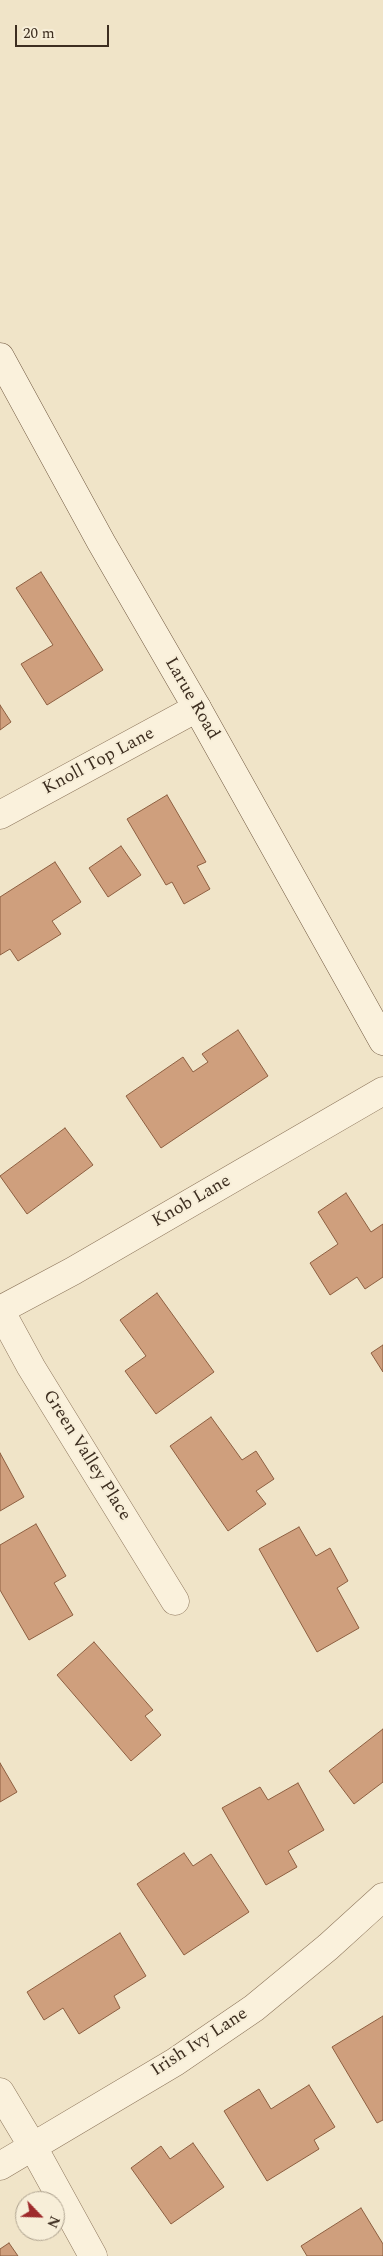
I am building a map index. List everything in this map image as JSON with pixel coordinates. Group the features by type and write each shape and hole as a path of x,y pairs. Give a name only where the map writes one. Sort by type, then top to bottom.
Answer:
{"street":[{"name":"Larue Road","path":"0,357 101,542 197,708 383,1041"},
{"name":"Knoll Top Lane","path":"0,816 197,708"},
{"name":"Knob Lane","path":"0,1310 82,1266 383,1091"},
{"name":"Green Valley Place","path":"0,1310 31,1367 175,1601"},
{"name":"Irish Ivy Lane","path":"0,2166 175,2062 254,2008 328,1947 383,1897"},
{"path":"0,2092 34,2147 93,2256"}],"building":[{"path":"41,572 103,670 47,705 21,664 53,645 16,588"},
{"path":"0,705 11,722 0,730"},
{"path":"167,795 206,862 197,866 210,889 184,904 172,882 166,885 127,819"},
{"path":"121,846 141,875 108,897 89,868"},
{"path":"55,862 81,902 52,921 61,934 18,961 10,949 0,955 0,897"},
{"path":"238,1030 268,1076 161,1148 126,1096 183,1057 193,1072 208,1062 202,1054"},
{"path":"65,1128 93,1165 27,1214 0,1176"},
{"path":"346,1193 371,1232 383,1224 383,1277 365,1289 357,1277 330,1295 310,1263 338,1244 318,1212"},
{"path":"157,1293 214,1372 156,1414 125,1371 146,1356 120,1320"},
{"path":"383,1345 383,1372 371,1353"},
{"path":"211,1417 242,1460 256,1451 274,1479 256,1491 266,1504 228,1531 170,1446"},
{"path":"0,1453 24,1497 0,1511"},
{"path":"36,1524 66,1576 54,1583 73,1615 29,1640 0,1590 0,1545"},
{"path":"299,1527 316,1556 330,1548 348,1581 337,1588 359,1628 317,1652 259,1549"},
{"path":"94,1642 153,1710 145,1716 161,1735 131,1761 57,1675"},
{"path":"383,1729 383,1782 354,1804 329,1771"},
{"path":"0,1763 17,1792 0,1802"},
{"path":"298,1783 324,1830 288,1851 297,1867 266,1885 222,1808 260,1787 268,1800"},
{"path":"184,1853 193,1866 211,1854 249,1912 184,1955 137,1884"},
{"path":"120,1933 146,1976 114,1996 120,2008 79,2034 63,2008 44,2020 27,1992"},
{"path":"383,2016 383,2120 377,2123 332,2047"},
{"path":"309,2085 335,2127 314,2140 319,2149 267,2181 224,2111 259,2089 271,2109"},
{"path":"193,2143 224,2187 171,2224 131,2168 161,2146 170,2159"},
{"path":"361,2208 383,2244 383,2256 307,2256 301,2246"},
{"path":"9,2243 18,2256 0,2256 0,2249"}]}
